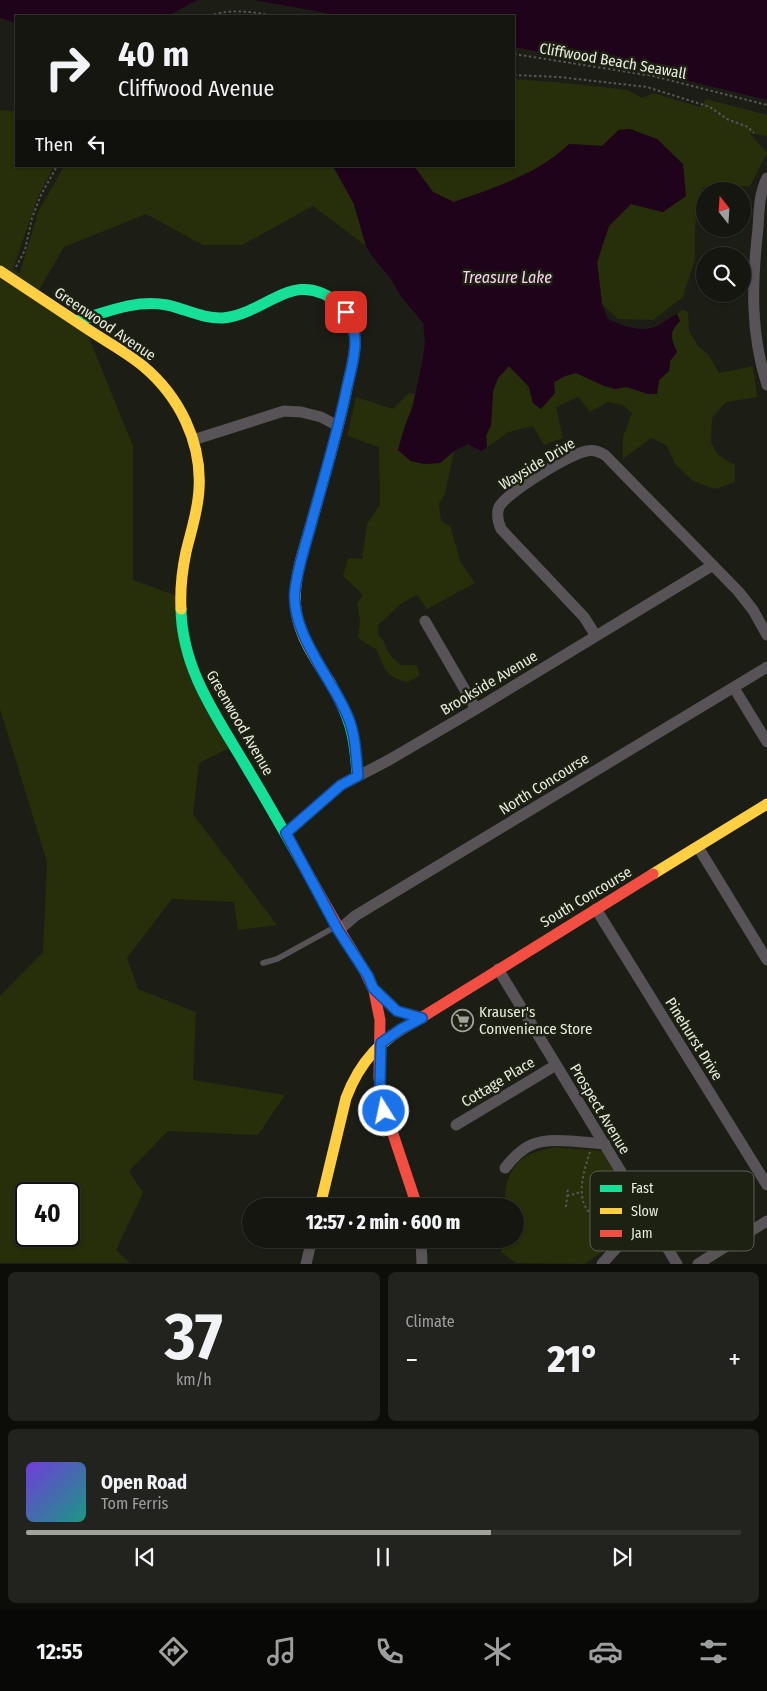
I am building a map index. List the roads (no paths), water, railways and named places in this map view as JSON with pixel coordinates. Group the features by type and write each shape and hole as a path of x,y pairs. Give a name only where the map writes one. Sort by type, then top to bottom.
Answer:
{"street":[{"path":"767,178 761,197 753,291 759,356 767,385"},
{"name":"Greenwood Avenue","path":"0,271 142,365 162,383 181,410 193,440 199,464 200,488 197,511 186,554 182,580 181,615 186,648 193,673 203,694 286,833 338,928 368,976 373,988 380,1019 380,1083 382,1100 415,1198"},
{"path":"77,321 129,306 152,303 176,307 207,316 228,317 244,312 289,291 305,289 328,296 346,312 353,328 355,341 354,355 338,426 304,551 294,604 303,634 349,719 354,740 358,776"},
{"path":"193,440 284,411 301,412 338,426"},
{"name":"Wayside Drive","path":"596,636 584,617 501,529 498,521 499,508 503,501 521,487 577,454 591,450 605,455 626,475 745,598 767,635"},
{"name":"Brookside Avenue","path":"286,833 341,785 389,760 476,709 713,565"},
{"path":"425,621 476,709"},
{"name":"North Concourse","path":"338,928 767,667"},
{"path":"734,688 767,742"},
{"name":"South Concourse","path":"322,1198 346,1098 352,1082 363,1064 381,1043 767,804"},
{"path":"698,847 767,960"},
{"name":"Pinehurst Drive","path":"596,909 767,1185"},
{"name":"Prospect Avenue","path":"498,969 556,1065 599,1144 618,1171"},
{"name":"Greenwood Avenue","path":"373,988 397,1011 422,1018"},
{"name":"Cottage Place","path":"456,1125 556,1065"},
{"path":"505,1168 524,1149 538,1142 557,1141 599,1144"},
{"path":"754,1229 767,1221"},
{"path":"306,1264 310,1248"},
{"path":"421,1248 422,1264"},
{"path":"602,1264 614,1251"},
{"name":"Prospect Avenue","path":"669,1251 677,1264"},
{"path":"698,1264 719,1251"}],"lane":[{"path":"263,963 278,959 338,928"}],"water":[{"path":"0,0 197,0 170,15 15,15 15,23 0,18"},
{"path":"254,0 767,0 767,100 656,73 515,47 515,15 337,15"},
{"name":"Treasure Lake","path":"630,129 657,139 683,164 686,196 663,212 631,204 609,226 597,262 602,304 608,319 626,326 647,329 659,325 677,314 680,321 672,332 672,336 677,352 670,361 669,371 659,380 657,394 648,394 627,387 615,389 576,373 554,382 555,393 541,409 533,403 529,387 509,366 498,378 493,391 491,425 486,436 487,447 481,451 468,444 454,451 440,463 425,464 411,461 398,450 413,406 423,358 425,342 423,323 400,295 391,279 366,246 354,204 334,167 415,167 433,192 454,202 530,172 557,155 569,144 602,146 619,130"}],"place":[{"name":"Krauser's Convenience Store","path":"463,1021"}]}
